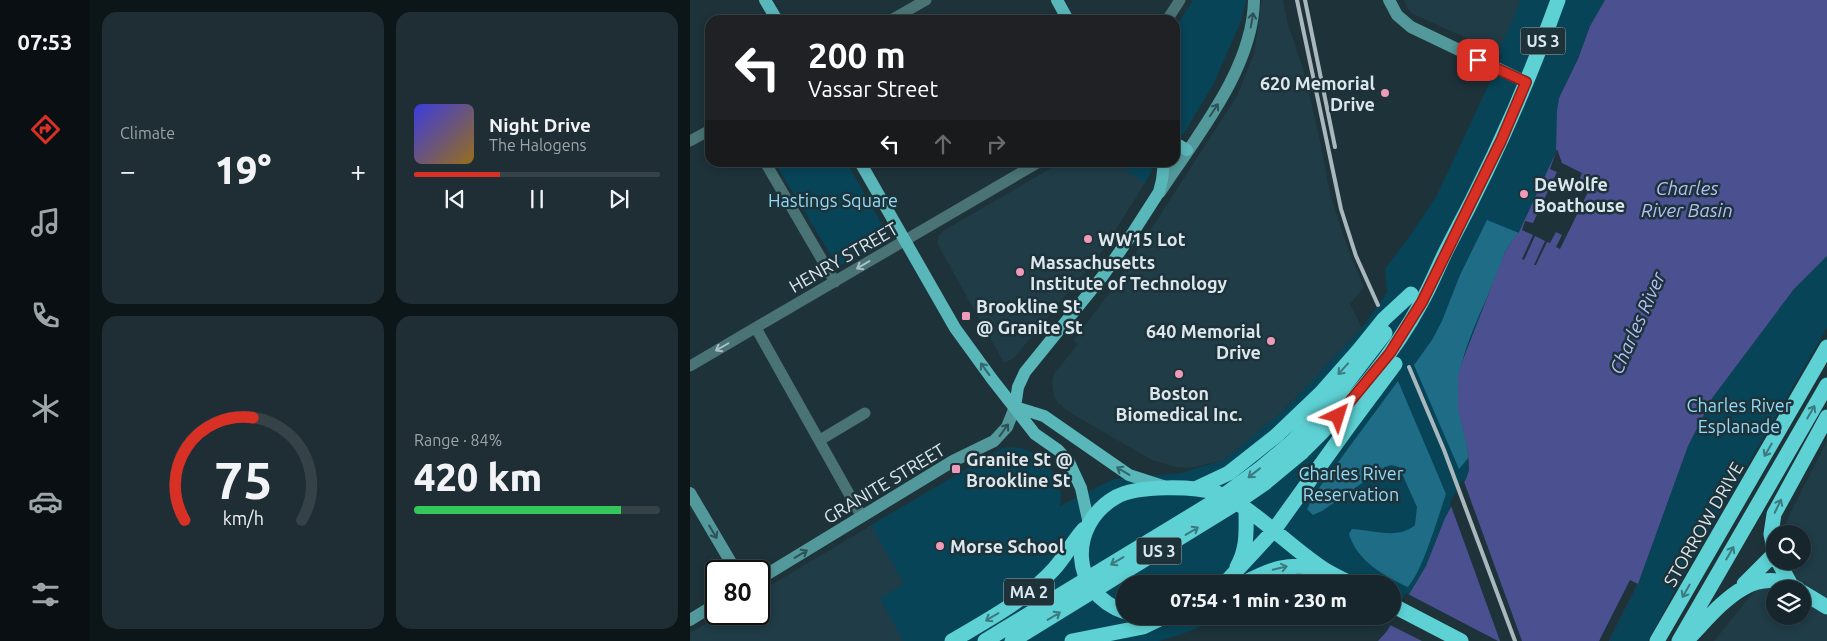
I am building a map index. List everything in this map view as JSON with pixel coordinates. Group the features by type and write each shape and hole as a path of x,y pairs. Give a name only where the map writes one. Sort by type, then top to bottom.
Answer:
{"highway":[{"name":"US 3","path":"985,641 1008,636 1220,498 1261,468 1296,447 1377,344 1417,298 1444,254 1501,141 1558,0"},
{"path":"1194,490 1229,473 1283,429 1321,393 1384,320 1417,298"},
{"path":"1232,575 1274,530 1409,342 1417,298"},
{"name":"STORROW DRIVE","path":"1658,641 1827,347"},
{"path":"1680,641 1827,385"},
{"path":"1773,525 1774,514 1827,417"},
{"name":"MA 2","path":"952,641 1032,590 1054,569 1101,508 1121,494 1141,489 1169,488 1219,493 1246,509 1322,568 1335,575"},
{"path":"1231,575 1238,566 1244,550 1246,509"},
{"path":"1089,524 1081,549 1085,578 1089,586 1100,598 1116,608"},
{"path":"1686,641 1766,562"},
{"name":"MA 2","path":"1261,575 1282,567 1297,565 1322,568"},
{"path":"1737,591 1759,580 1766,580"},
{"path":"1811,597 1827,607"},
{"path":"1401,610 1461,641"},
{"path":"1072,641 1147,625"}],"main road":[{"path":"765,0 773,15"},
{"path":"1057,0 1065,15"},
{"path":"1180,146 1187,150"},
{"path":"863,167 955,328 1035,434 1058,450 1069,462 1081,488 1089,524"},
{"path":"1015,407 1017,391 1023,376 1102,277 1156,199 1162,180 1163,167"},
{"path":"1015,407 1044,416 1125,473 1169,488"}],"street":[{"path":"900,15 926,0"},
{"path":"1170,15 1180,0"},
{"path":"1180,161 1221,100 1234,76 1249,35 1254,0"},
{"path":"1389,0 1397,15 1411,27 1526,82"},
{"path":"690,142 705,133"},
{"path":"768,167 835,282"},
{"name":"HENRY STREET","path":"690,366 1031,167"},
{"path":"1156,199 1176,167"},
{"path":"756,328 862,517"},
{"name":"GRANITE STREET","path":"770,572 953,461 994,441 1007,427 1015,407"},
{"path":"820,440 865,413"},
{"path":"690,493 730,560"},
{"path":"690,620 705,611"}],"shaded area":[{"path":"1262,0 1283,0 1288,24 1304,72 1330,194 1348,249 1364,287 1350,304 1362,328 1284,410 1251,440 1224,460 1191,468 1176,467 1152,460 1069,412 1058,403 1054,396 1052,381 1054,374 1078,344 1073,341 1111,291 1237,96 1254,53"},
{"path":"1404,0 1525,0 1503,47 1493,50 1413,14 1408,9"},
{"name":"Massachusetts Institute of Technology","path":"1053,167 1150,167 1145,183 1103,250 1014,358 1004,363 938,245 938,237 943,231"},
{"path":"1827,441 1827,641 1714,641 1752,594 1766,569 1811,570 1811,525 1786,525"},
{"name":"Morse School","path":"1008,447 1025,450 1044,461 1056,477 1061,496 912,641 690,641 690,633 705,624 770,625 770,585 998,450"}],"green space":[{"path":"1193,0 1246,0 1241,21 1214,83 1183,135 1180,136 1180,20"},
{"name":"Charles River Reservation","path":"1521,0 1605,0 1590,26 1578,59 1559,98 1556,152 1501,266 1462,362 1458,376 1458,408 1468,451 1469,470 1466,479 1445,518 1426,566 1401,608 1401,575 1116,575 1116,625 1203,625 1159,641 903,641 880,598 904,584 871,525 1003,448 1013,447 1033,453 1049,467 1059,485 1061,495 1060,506 1114,479 1181,473 1224,460 1284,410 1362,328 1387,292 1385,269 1436,197 1502,56 1491,50 1492,48 1499,51"},
{"name":"Hastings Square","path":"777,167 849,167 888,238 838,267"},
{"path":"1122,167 1152,167 1145,183"},
{"path":"1487,220 1519,233 1505,252 1464,356 1460,373 1458,398 1469,457 1459,469 1414,365 1432,340 1442,321 1460,275"},
{"name":"Charles River Esplanade","path":"1827,256 1827,328 1684,574 1648,641 1609,641 1638,584 1688,446 1713,397 1794,289"},
{"path":"1398,381 1446,494 1425,556 1408,587 1401,584 1401,575 1385,575 1365,560 1353,544 1349,534 1352,529 1385,533 1401,532 1415,525 1417,507 1399,467 1391,465 1385,467 1322,511 1313,515 1307,509 1316,492"}],"water":[{"name":"Charles River Basin","path":"1605,0 1827,0 1827,256 1794,289 1713,397 1688,446 1638,584 1609,641 1378,641 1391,625 1401,625 1401,608 1426,566 1445,518 1466,479 1469,470 1468,451 1458,408 1458,376 1505,252 1519,232 1556,152 1559,98 1578,59 1590,26"}],"pier":[{"path":"1557,149 1562,163 1582,173 1577,185 1589,190 1560,249 1556,247 1562,235 1556,232 1550,243 1547,242 1536,265 1534,265 1545,241 1535,236 1524,260 1522,259 1533,235 1522,230 1525,221 1533,223 1557,172 1550,169"},
{"path":"1463,479 1522,641 1500,641 1450,503"},
{"path":"1630,580 1638,584 1609,641 1599,641"},
{"path":"1406,593 1498,641 1422,641 1390,625 1401,625 1401,602"}],"railway":[{"path":"1297,0 1341,209 1356,256 1378,305"},
{"path":"1305,0 1335,147"},
{"path":"1409,367 1444,450 1515,641"}],"place":[{"name":"620 Memorial Drive","path":"1385,93"},
{"name":"DeWolfe Boathouse","path":"1524,194"},
{"name":"WW15 Lot","path":"1088,239"},
{"name":"Massachusetts Institute of Technology","path":"1020,272"},
{"name":"Brookline St @ Granite St","path":"966,316"},
{"name":"640 Memorial Drive","path":"1271,341"},
{"name":"Boston Biomedical Inc.","path":"1179,374"},
{"name":"Granite St @ Brookline St","path":"956,469"},
{"name":"Morse School","path":"940,546"}],"route":[{"path":"1338,416 1390,353 1422,302 1501,141 1526,82 1478,60"}],"water label":[{"name":"Charles River","path":"1637,323"}]}
